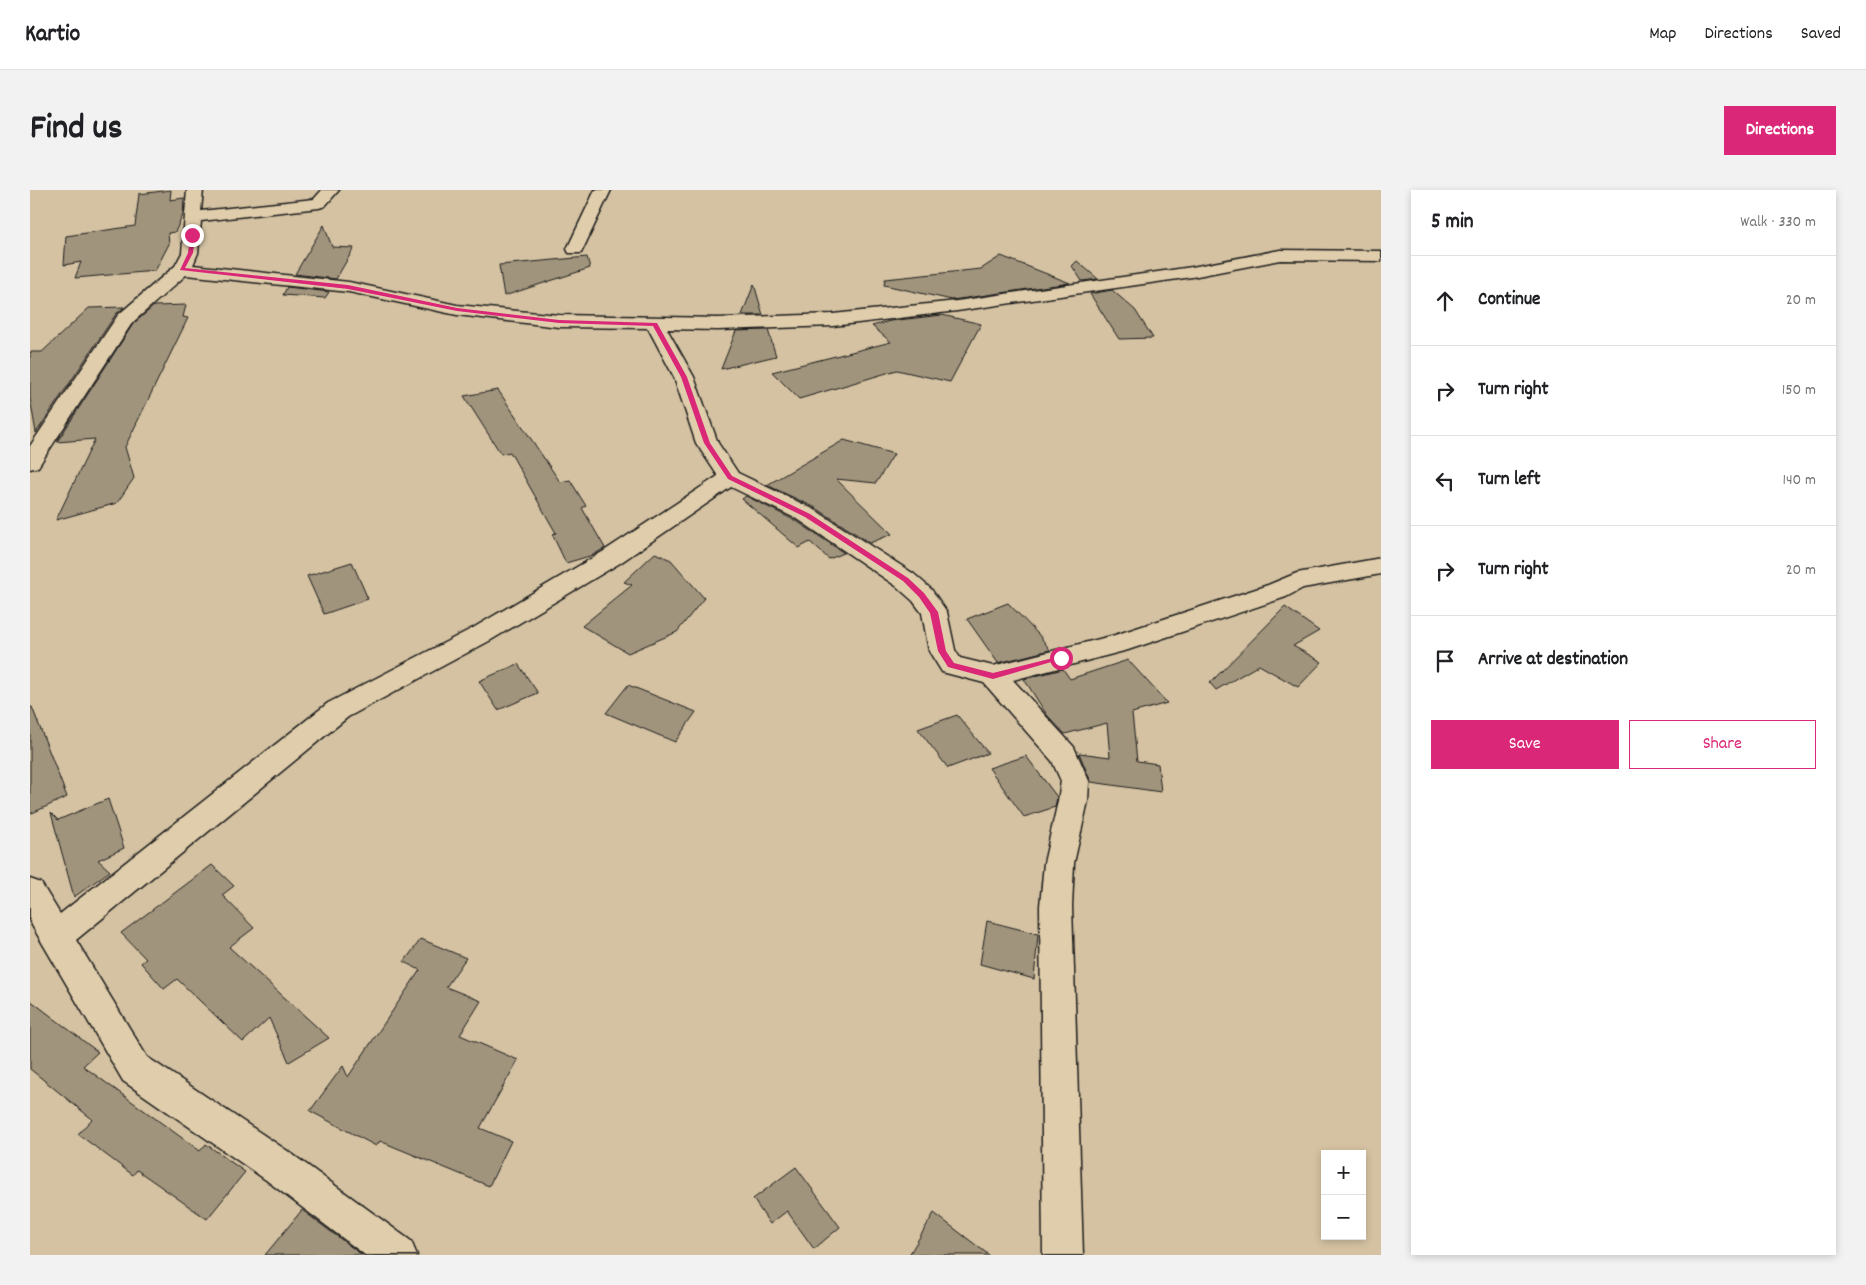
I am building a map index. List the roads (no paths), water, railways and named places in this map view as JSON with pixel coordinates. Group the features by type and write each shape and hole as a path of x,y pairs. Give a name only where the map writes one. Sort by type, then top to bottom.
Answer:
{"street":[{"path":"30,462 125,319 182,269 190,253 195,190"},
{"path":"194,217 319,203 331,190"},
{"path":"575,249 603,190"},
{"path":"182,269 348,287 467,311 559,321 655,324 833,320 957,306 1192,272 1280,255 1381,256"},
{"path":"655,324 684,377 707,443 730,478 807,515 905,580 922,595 934,612 942,651 951,665 993,676 1119,643 1277,592 1297,581 1381,566"},
{"path":"56,936 338,710 482,634 596,567 730,478"},
{"path":"993,676 1064,755 1074,781 1073,802 1059,863 1056,906 1063,1255"},
{"path":"30,893 135,1069 279,1167 397,1255"}]}
